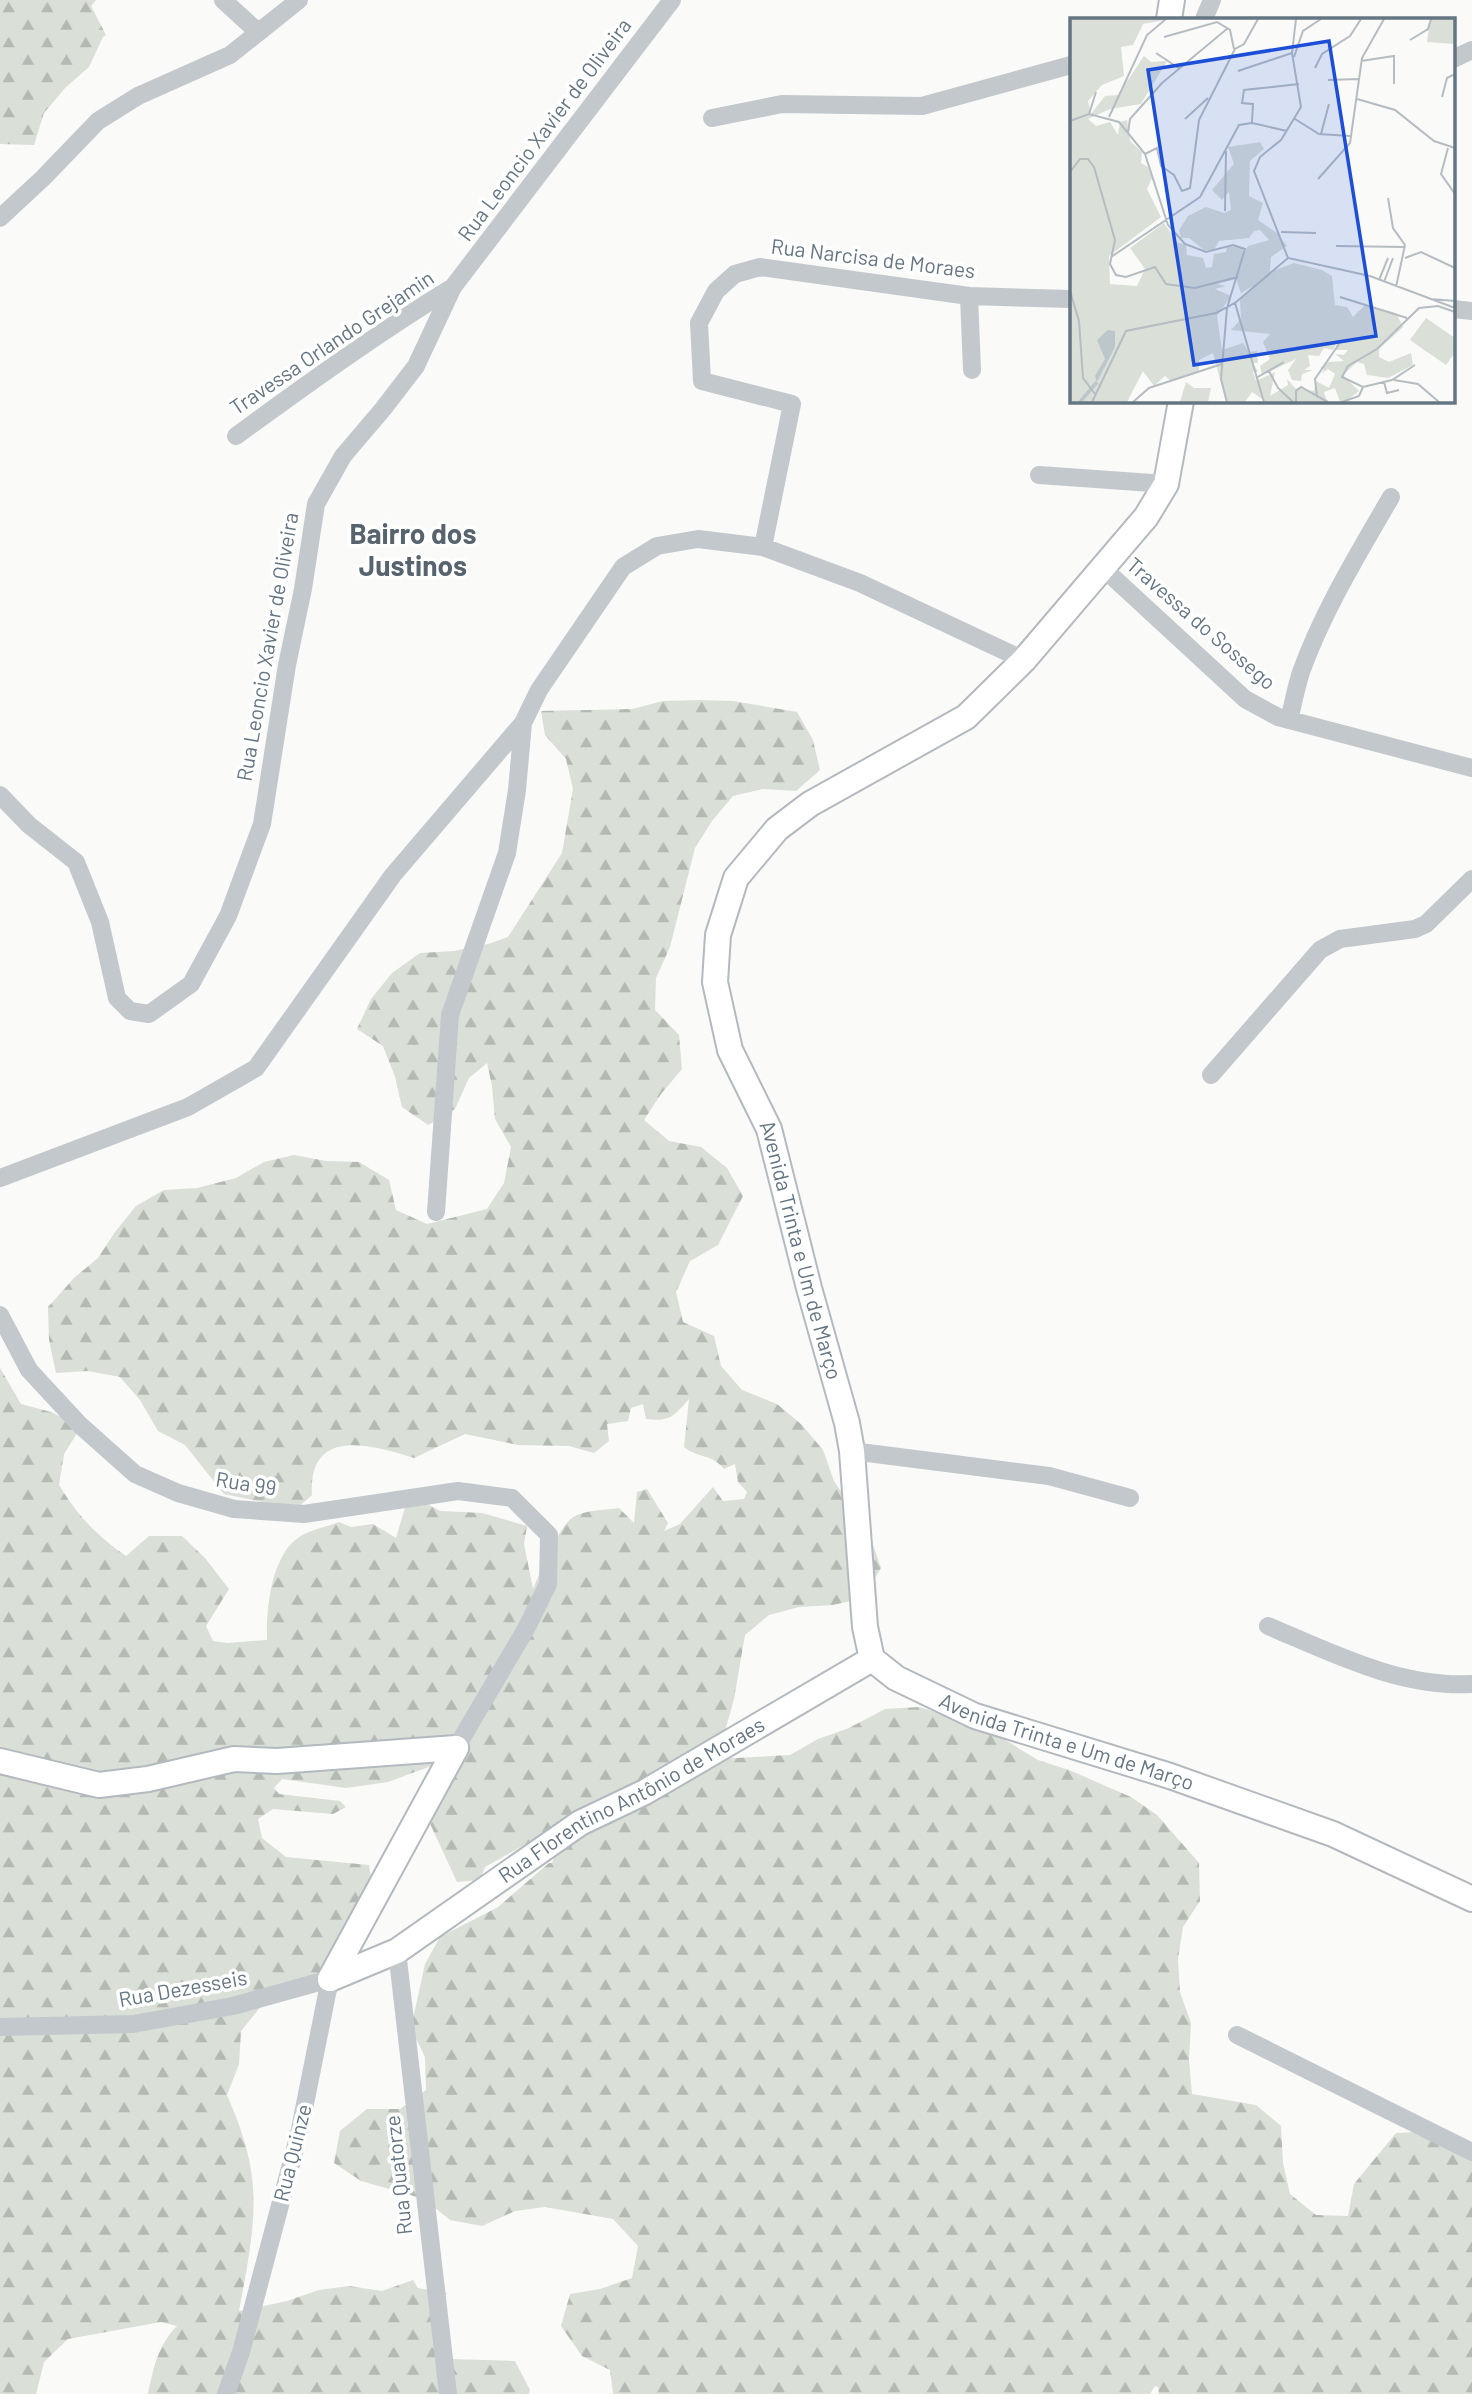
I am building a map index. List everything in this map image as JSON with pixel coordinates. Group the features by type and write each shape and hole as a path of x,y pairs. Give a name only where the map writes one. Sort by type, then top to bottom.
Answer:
{"street":[{"path":"223,0 258,32"},
{"path":"0,218 98,121 138,96 230,55 299,0"},
{"name":"Rua Leoncio Xavier de Oliveira","path":"0,795 29,825 76,862 100,922 117,999 130,1011 149,1014 191,984 228,916 262,824 286,665 303,589 316,504 343,456 416,366 453,288 672,0"},
{"path":"1169,18 1172,0"},
{"path":"1204,18 1212,0"},
{"path":"1454,59 1472,50"},
{"path":"712,118 782,104 922,106 1070,65"},
{"name":"Rua Narcisa de Moraes","path":"764,547 792,404 702,381 699,323 716,291 735,274 760,267 969,296 1070,299"},
{"name":"Travessa Orlando Grejamin","path":"236,436 358,348 453,288"},
{"path":"969,296 972,370"},
{"path":"1454,309 1472,312"},
{"name":"Avenida Trinta e Um de Março","path":"1181,402 1166,484 1146,517 1024,660 966,717 810,804 777,829 736,878 718,935 715,982 730,1050 769,1129 809,1288 847,1423 852,1451 865,1627 872,1659 895,1678 975,1716 1170,1776 1333,1834 1472,1899"},
{"path":"1039,475 1166,484"},
{"path":"1289,720 1301,674 1317,632 1357,554 1391,498"},
{"path":"0,1178 188,1107 256,1068 393,876 523,723 539,690 623,567 657,546 698,539 764,547 860,583 1024,660"},
{"name":"Travessa do Sossego","path":"1103,568 1245,699 1278,717 1472,768"},
{"path":"436,1212 450,1015 507,853 517,790 523,723"},
{"path":"1211,1075 1320,950 1340,939 1415,929 1426,924 1472,879"},
{"name":"Rua 99","path":"0,1315 29,1370 80,1425 135,1474 178,1493 234,1509 304,1514 458,1491 512,1498 549,1535 548,1584 527,1627 456,1748"},
{"path":"852,1451 1049,1476 1129,1498"},
{"path":"1268,1626 1358,1664 1416,1680 1452,1685 1472,1684"},
{"name":"Rua Florentino Antônio de Moraes","path":"397,1951 580,1823 645,1792 872,1659"},
{"path":"0,1761 99,1785 148,1779 234,1759 277,1761 456,1748"},
{"path":"330,1979 456,1748"},
{"path":"330,1979 397,1951"},
{"name":"Rua Quatorze","path":"397,1951 448,2394"},
{"name":"Rua Dezesseis","path":"0,2027 133,2024 233,2006 330,1979"},
{"name":"Rua Quinze","path":"226,2394 241,2353 299,2134 330,1979"},
{"path":"1237,2035 1472,2152"}],"green space":[{"path":"0,0 96,0 91,6 106,35 89,67 65,88 44,113 34,145 0,144"},
{"path":"663,701 733,701 797,712 813,740 820,770 796,791 763,789 733,796 712,821 695,848 670,947 656,978 655,1010 679,1035 682,1069 644,1120 669,1141 701,1147 727,1168 743,1196 718,1245 690,1261 676,1292 683,1322 714,1336 721,1366 742,1390 777,1404 802,1425 823,1450 834,1481 870,1536 881,1568 863,1598 833,1605 799,1607 769,1615 745,1635 734,1699 717,1759 790,1755 818,1739 849,1728 885,1709 919,1707 982,1726 1038,1760 1069,1770 1131,1797 1157,1815 1199,1863 1200,1901 1183,1927 1178,1959 1180,1992 1191,2023 1189,2060 1192,2094 1256,2105 1281,2126 1283,2163 1290,2194 1316,2215 1348,2216 1354,2184 1396,2133 1446,2134 1455,2136 1472,2147 1472,2394 1159,2394 1158,2387 1155,2386 1150,2394 613,2394 610,2370 582,2356 561,2326 570,2294 600,2289 632,2278 638,2246 613,2219 545,2207 515,2211 482,2226 450,2220 424,2199 361,2181 334,2163 340,2131 367,2109 400,2109 426,2090 425,2057 411,2028 425,1964 440,1937 498,1907 552,1863 562,1837 540,1836 485,1867 480,1880 457,1882 427,1817 442,1762 388,1782 346,1788 282,1779 274,1788 279,1794 340,1801 346,1807 333,1814 273,1809 258,1819 262,1838 286,1857 369,1865 374,1895 350,1958 262,2005 241,2031 239,2064 227,2095 247,2152 254,2203 250,2250 239,2311 287,2301 319,2290 349,2286 382,2291 413,2280 418,2288 447,2293 443,2298 449,2359 515,2361 530,2390 529,2394 148,2394 161,2349 177,2326 161,2322 68,2339 44,2362 36,2394 0,2394 0,1368 21,1404 51,1412 81,1427 64,1454 59,1485 81,1516 97,1532 126,1556 149,1536 182,1536 205,1558 229,1589 206,1626 213,1641 228,1643 267,1640 272,1584 276,1570 289,1547 307,1533 339,1522 351,1527 373,1524 396,1538 409,1494 440,1511 482,1513 527,1526 524,1544 533,1589 557,1538 569,1520 575,1516 619,1508 634,1523 637,1492 647,1489 668,1523 664,1531 680,1524 713,1487 723,1501 744,1499 747,1492 738,1482 735,1464 724,1469 714,1460 684,1447 689,1399 675,1414 661,1420 646,1419 643,1404 631,1408 628,1421 607,1424 609,1441 594,1453 569,1446 518,1445 465,1434 414,1458 380,1449 346,1446 331,1450 320,1458 314,1473 312,1495 296,1509 224,1494 185,1445 158,1431 140,1400 120,1377 88,1371 56,1373 49,1340 48,1307 74,1278 98,1258 136,1206 164,1190 197,1188 236,1178 264,1162 294,1155 326,1161 359,1162 389,1180 396,1210 427,1224 487,1209 504,1183 511,1147 495,1119 487,1063 469,1078 455,1109 428,1125 402,1107 395,1077 383,1046 357,1029 371,999 392,973 420,953 454,951 508,937 562,853 573,789 566,759 545,735 541,711 632,709"}],"district":[{"name":"Bairro dos Justinos","path":"413,550"}]}
